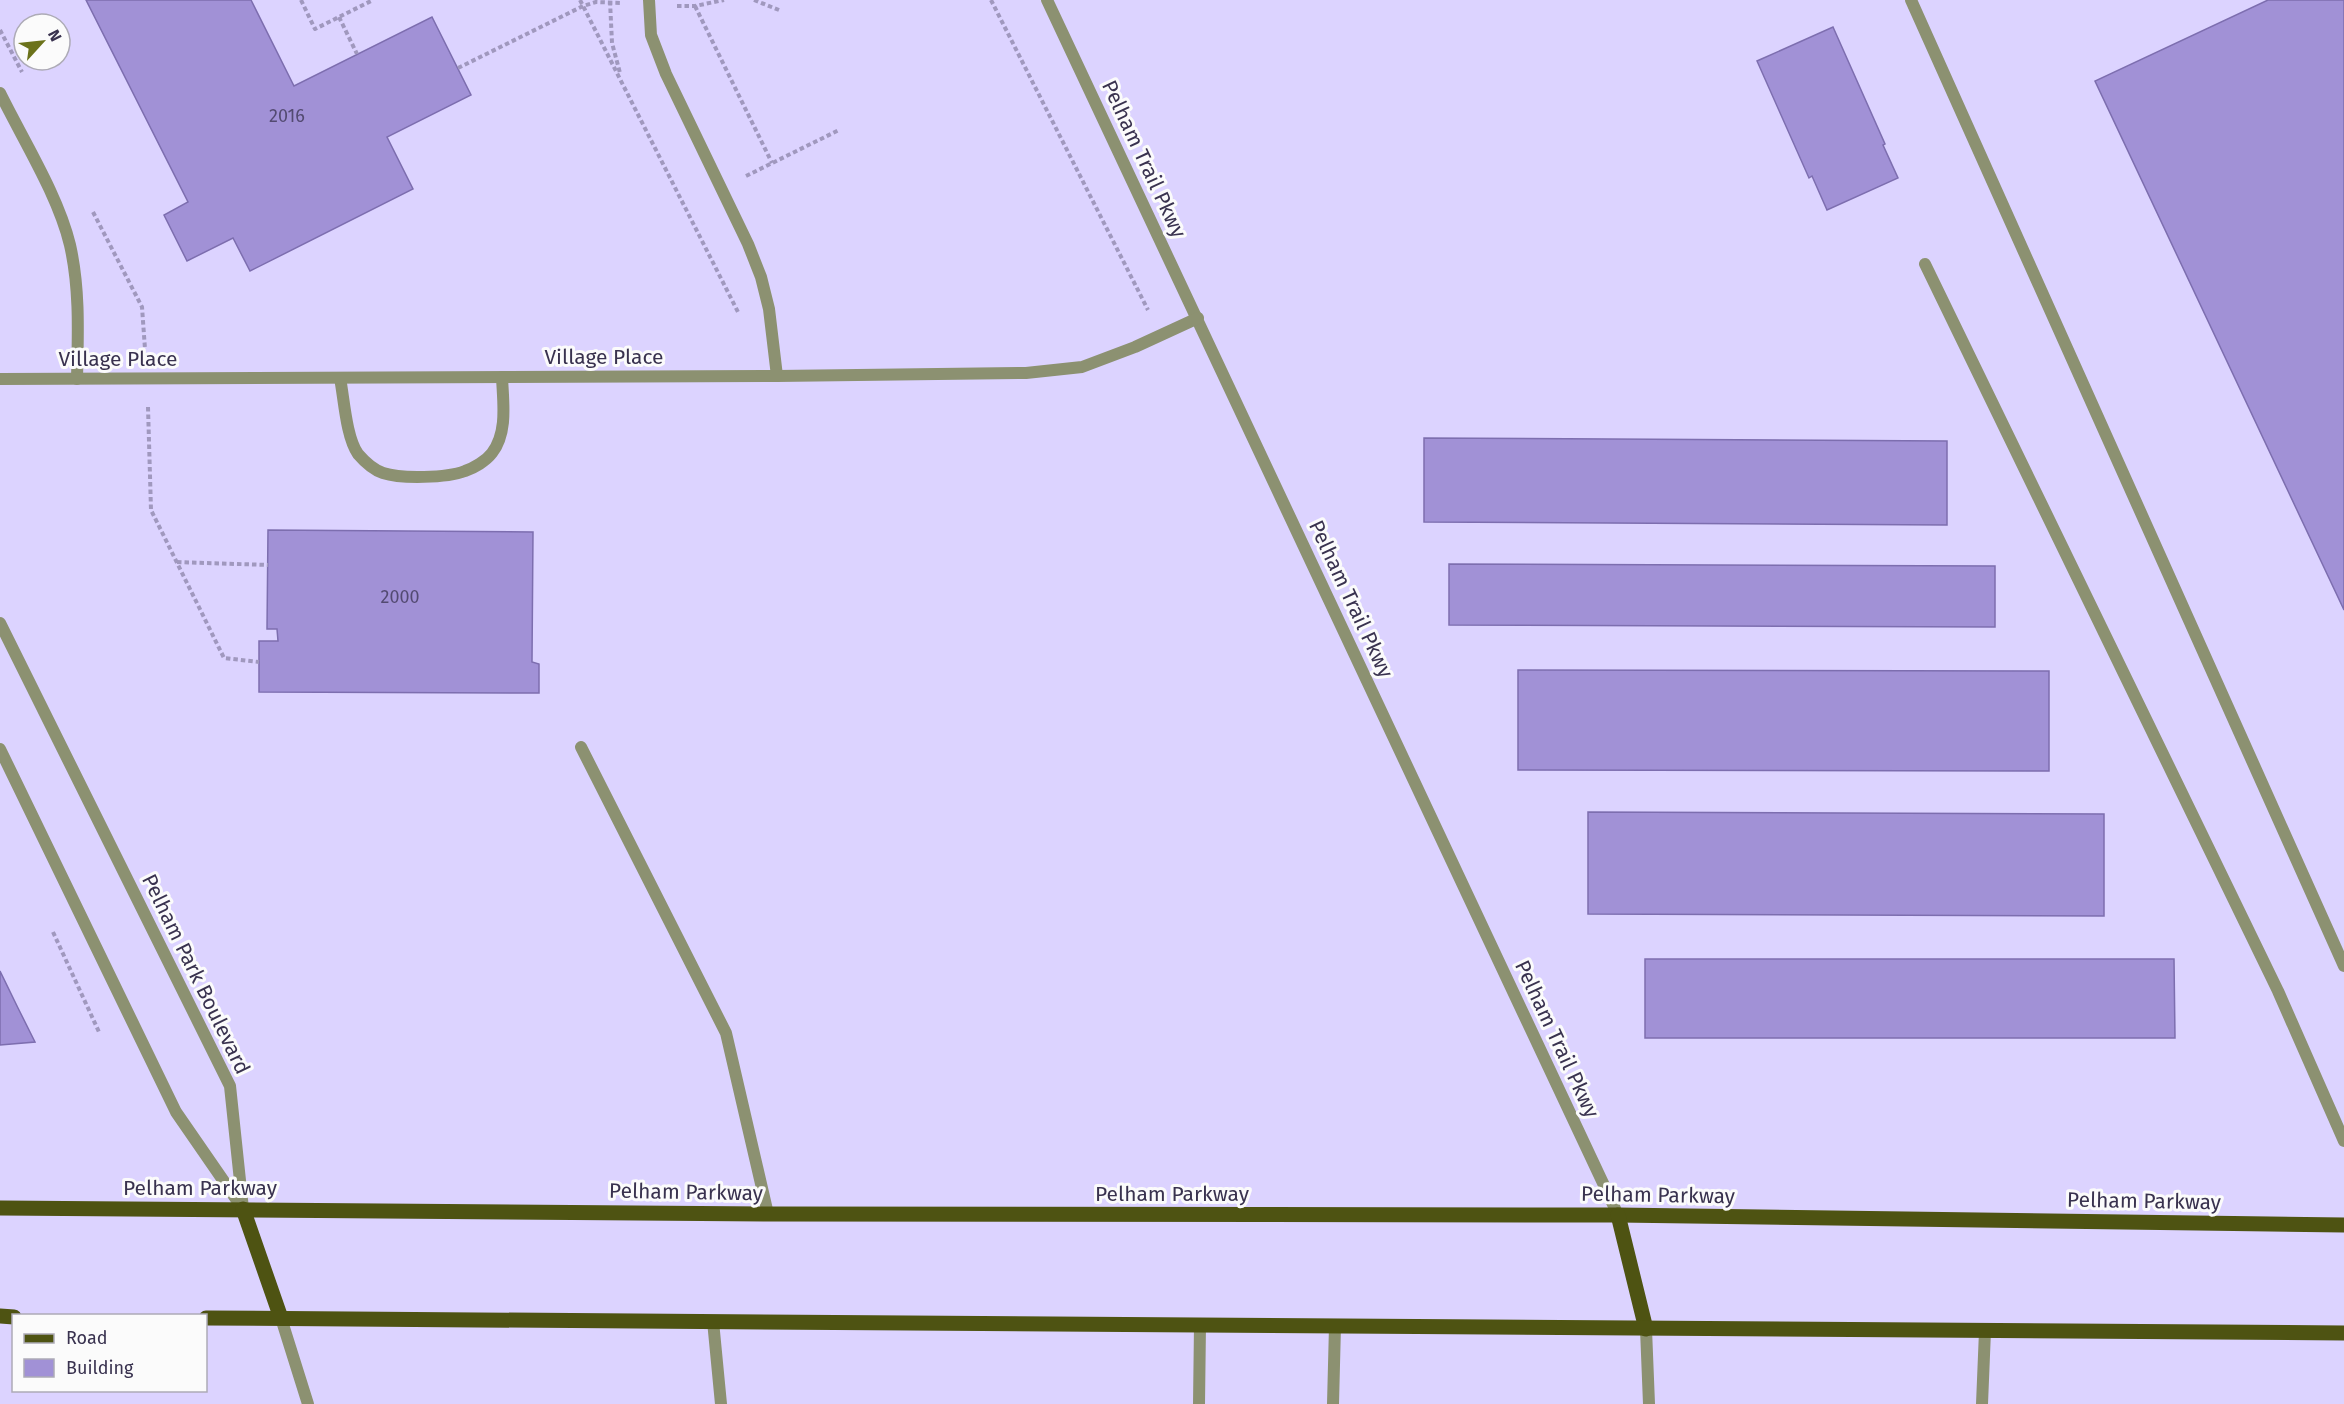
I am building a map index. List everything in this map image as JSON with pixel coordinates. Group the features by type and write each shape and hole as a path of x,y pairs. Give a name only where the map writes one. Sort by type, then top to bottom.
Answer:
{"main road":[{"name":"Pelham Parkway","path":"0,1208 768,1214 1618,1215 2344,1225"},
{"path":"243,1209 281,1318"},
{"path":"1618,1215 1646,1329"},
{"path":"207,1318 2344,1333"}],"street":[{"path":"649,0 651,35 666,74 761,277 769,309 777,376"},
{"name":"Pelham Trail Pkwy","path":"1047,0 1618,1215"},
{"path":"1911,0 2344,965"},
{"path":"0,93 56,203 69,243 78,300 77,379"},
{"path":"1925,264 2278,991 2344,1141"},
{"name":"Village Place","path":"0,379 931,375 1037,372 1082,366 1198,318"},
{"path":"340,378 350,433 357,452 368,464 383,473 403,476 452,475 467,471 492,453 503,418 502,377"},
{"name":"Pelham Park Boulevard","path":"0,623 230,1086 243,1209"},
{"path":"581,747 726,1033 768,1214"},
{"path":"0,749 176,1112 243,1209"},
{"path":"281,1318 308,1404"},
{"path":"713,1321 721,1404"},
{"path":"1199,1404 1200,1325"},
{"path":"1333,1404 1335,1326"},
{"path":"1646,1329 1648,1404"},
{"path":"1982,1404 1985,1331"}],"path":[{"path":"301,0 315,29 373,0"},
{"path":"580,0 743,320"},
{"path":"610,0 612,43 622,81"},
{"path":"754,0 779,10"},
{"path":"991,0 1160,335"},
{"path":"458,68 583,6"},
{"path":"695,6 772,163"},
{"path":"339,17 357,54"},
{"path":"684,207 839,130"},
{"path":"177,562 268,565"}],"building":[{"path":"86,0 251,0 294,86 432,17 471,95 387,137 413,189 250,271 233,238 187,261 164,215 188,202"},
{"path":"2268,0 2344,0 2344,610 2095,81"},
{"path":"1833,27 1898,178 1827,210 1812,176 1809,178 1757,61"},
{"path":"1424,438 1947,441 1947,525 1424,522"},
{"path":"268,530 533,532 532,662 539,664 539,693 259,692 259,641 278,641 277,629 267,629"},
{"path":"1449,564 1995,566 1995,627 1449,625"},
{"path":"1518,670 2049,671 2049,771 1518,770"},
{"path":"1588,812 2104,814 2104,916 1588,914"},
{"path":"1645,959 2174,959 2175,1038 1645,1038"},
{"path":"0,971 18,1008 35,1042 0,1045"}]}
